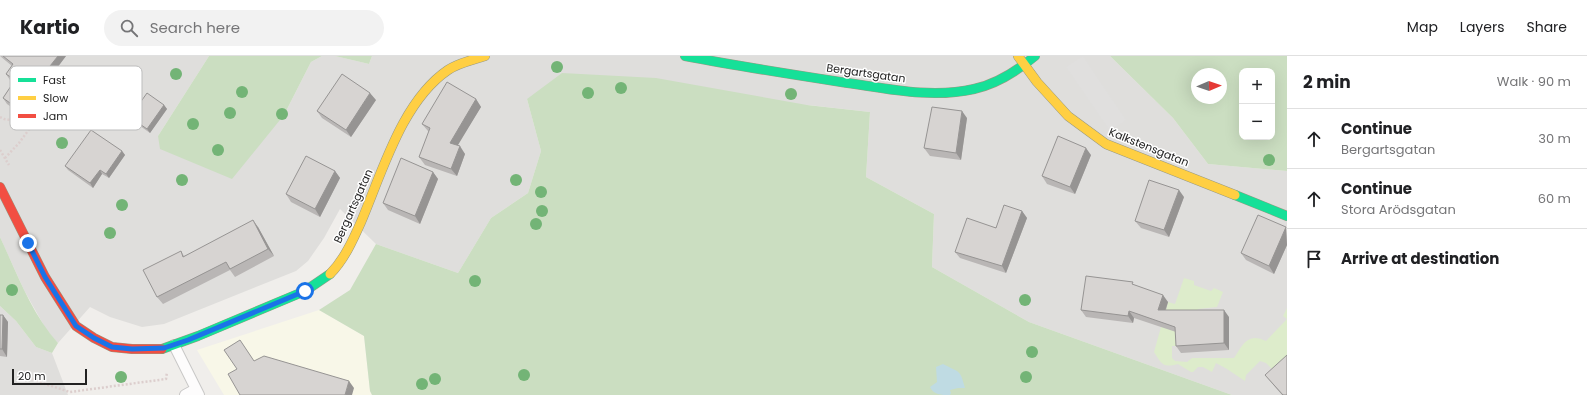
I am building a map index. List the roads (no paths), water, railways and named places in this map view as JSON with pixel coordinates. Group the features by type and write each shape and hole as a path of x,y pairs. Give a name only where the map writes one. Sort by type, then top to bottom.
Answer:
{"street":[{"name":"Bergartsgatan","path":"0,186 45,277 76,326 94,338 112,347 147,350 164,348 188,340 305,291 331,274 352,242 392,147 412,107 430,84 449,69 484,56"},
{"name":"Bergartsgatan","path":"685,56 927,94 973,89 1003,79 1024,66 1034,56"},
{"name":"Kalkstensgatan","path":"1018,56 1037,82 1068,116 1106,144 1287,216"}],"lane":[{"path":"174,345 198,392 185,395"}],"water":[{"path":"943,364 960,374 965,388 950,390 950,395 938,394 932,390 930,387 937,382 936,367"}]}
